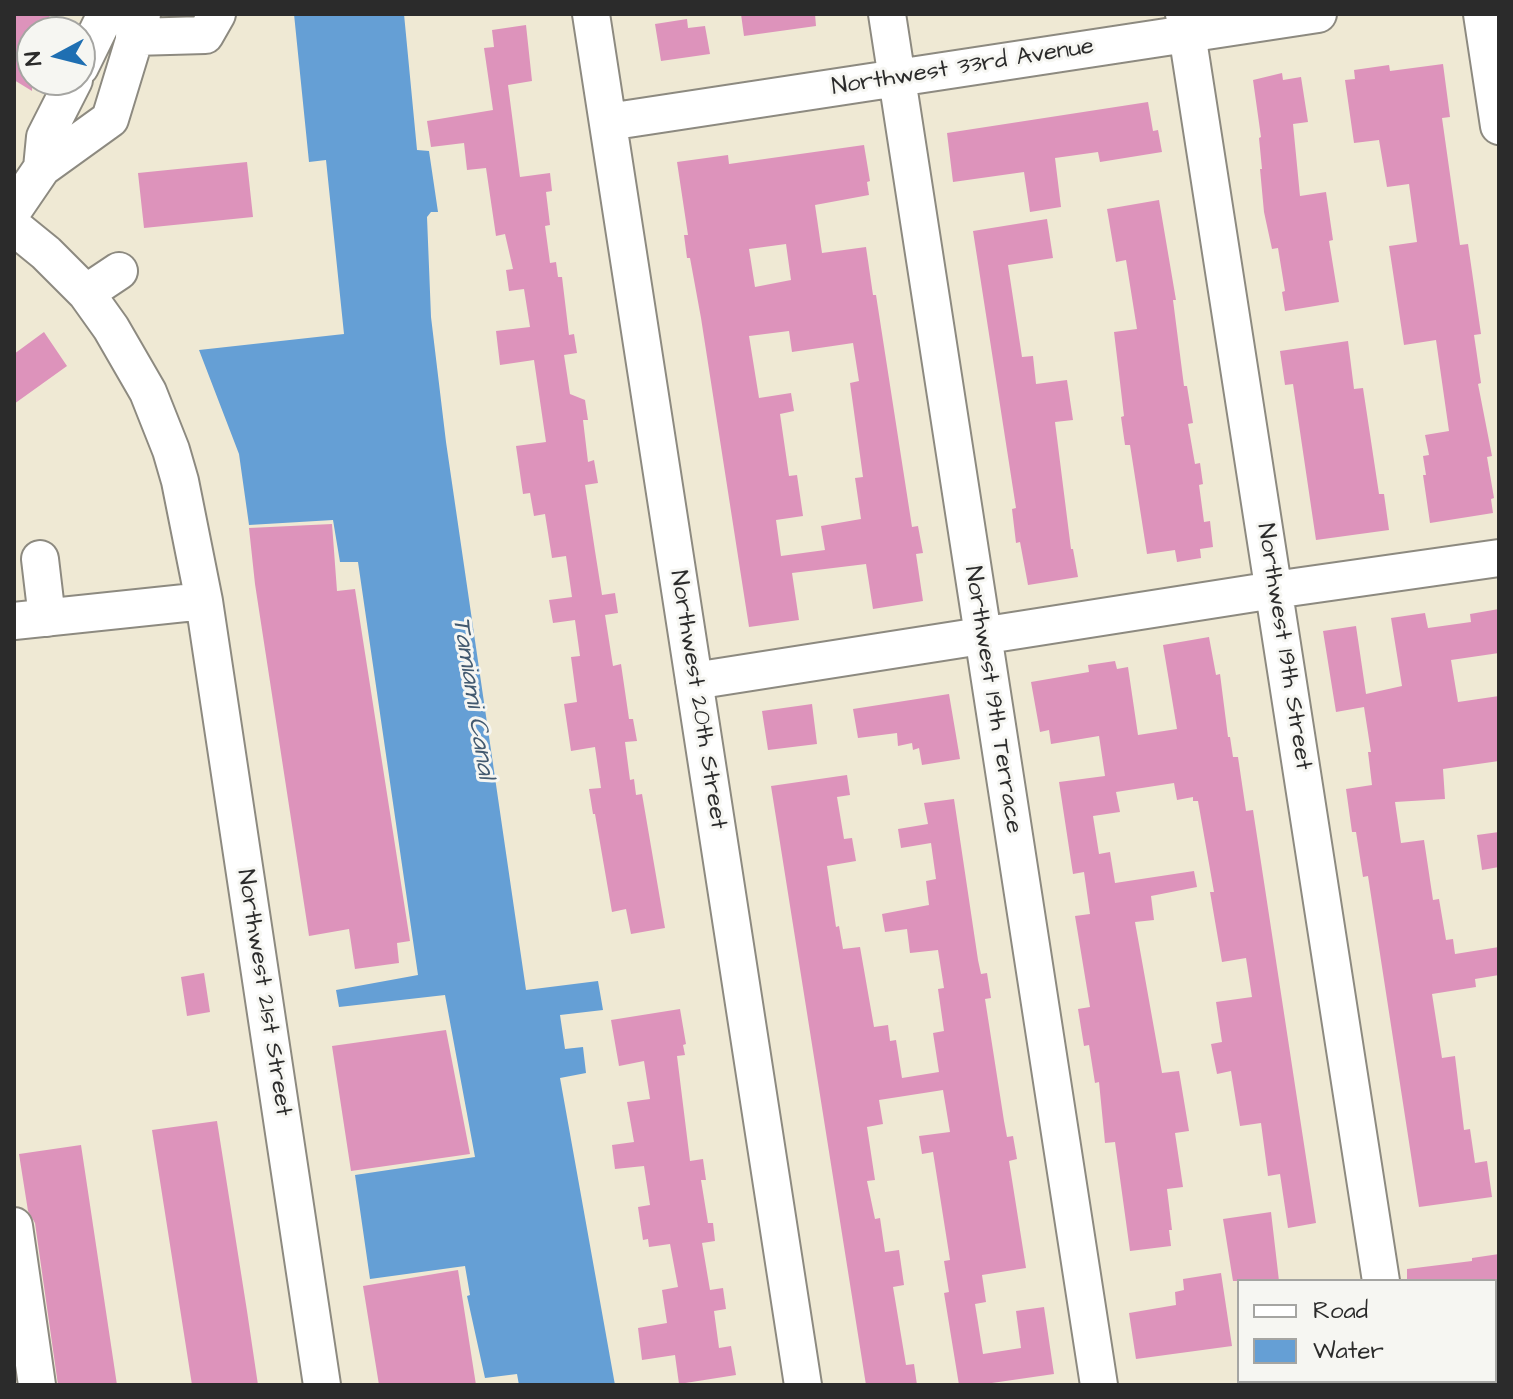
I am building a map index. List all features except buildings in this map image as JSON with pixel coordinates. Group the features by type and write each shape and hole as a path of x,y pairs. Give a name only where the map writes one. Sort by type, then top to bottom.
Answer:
{"street":[{"path":"96,34 106,14"},
{"path":"138,25 168,14"},
{"path":"138,25 205,35 217,14"},
{"name":"Northwest 20th Street","path":"591,14 803,1385"},
{"name":"Northwest 19th Terrace","path":"887,14 1099,1385"},
{"name":"Northwest 33rd Avenue","path":"608,122 897,79 1186,24 1318,14"},
{"path":"1482,14 1499,126"},
{"name":"Northwest 19th Street","path":"1186,24 1381,1279"},
{"path":"14,209 42,168 110,119 138,25"},
{"path":"42,168 45,137 66,96"},
{"path":"14,227 46,253 86,293 125,349 156,409 180,481 204,601 30,619 40,559"},
{"path":"86,293 119,271"},
{"path":"694,681 1499,558"},
{"name":"Northwest 21st Street","path":"204,601 322,1385"},
{"path":"14,1226 37,1385"}],"water":[{"name":"Tamiami Canal","path":"294,14 404,14 417,150 429,151 438,212 431,212 427,217 431,317 446,442 526,990 598,981 603,1010 560,1015 565,1049 583,1047 586,1073 560,1078 615,1385 519,1385 517,1374 485,1378 467,1296 470,1295 465,1266 370,1279 355,1175 475,1157 445,995 339,1007 336,990 418,975 358,562 340,562 333,520 249,525 239,454 199,350 344,334 326,160 309,162"}]}
